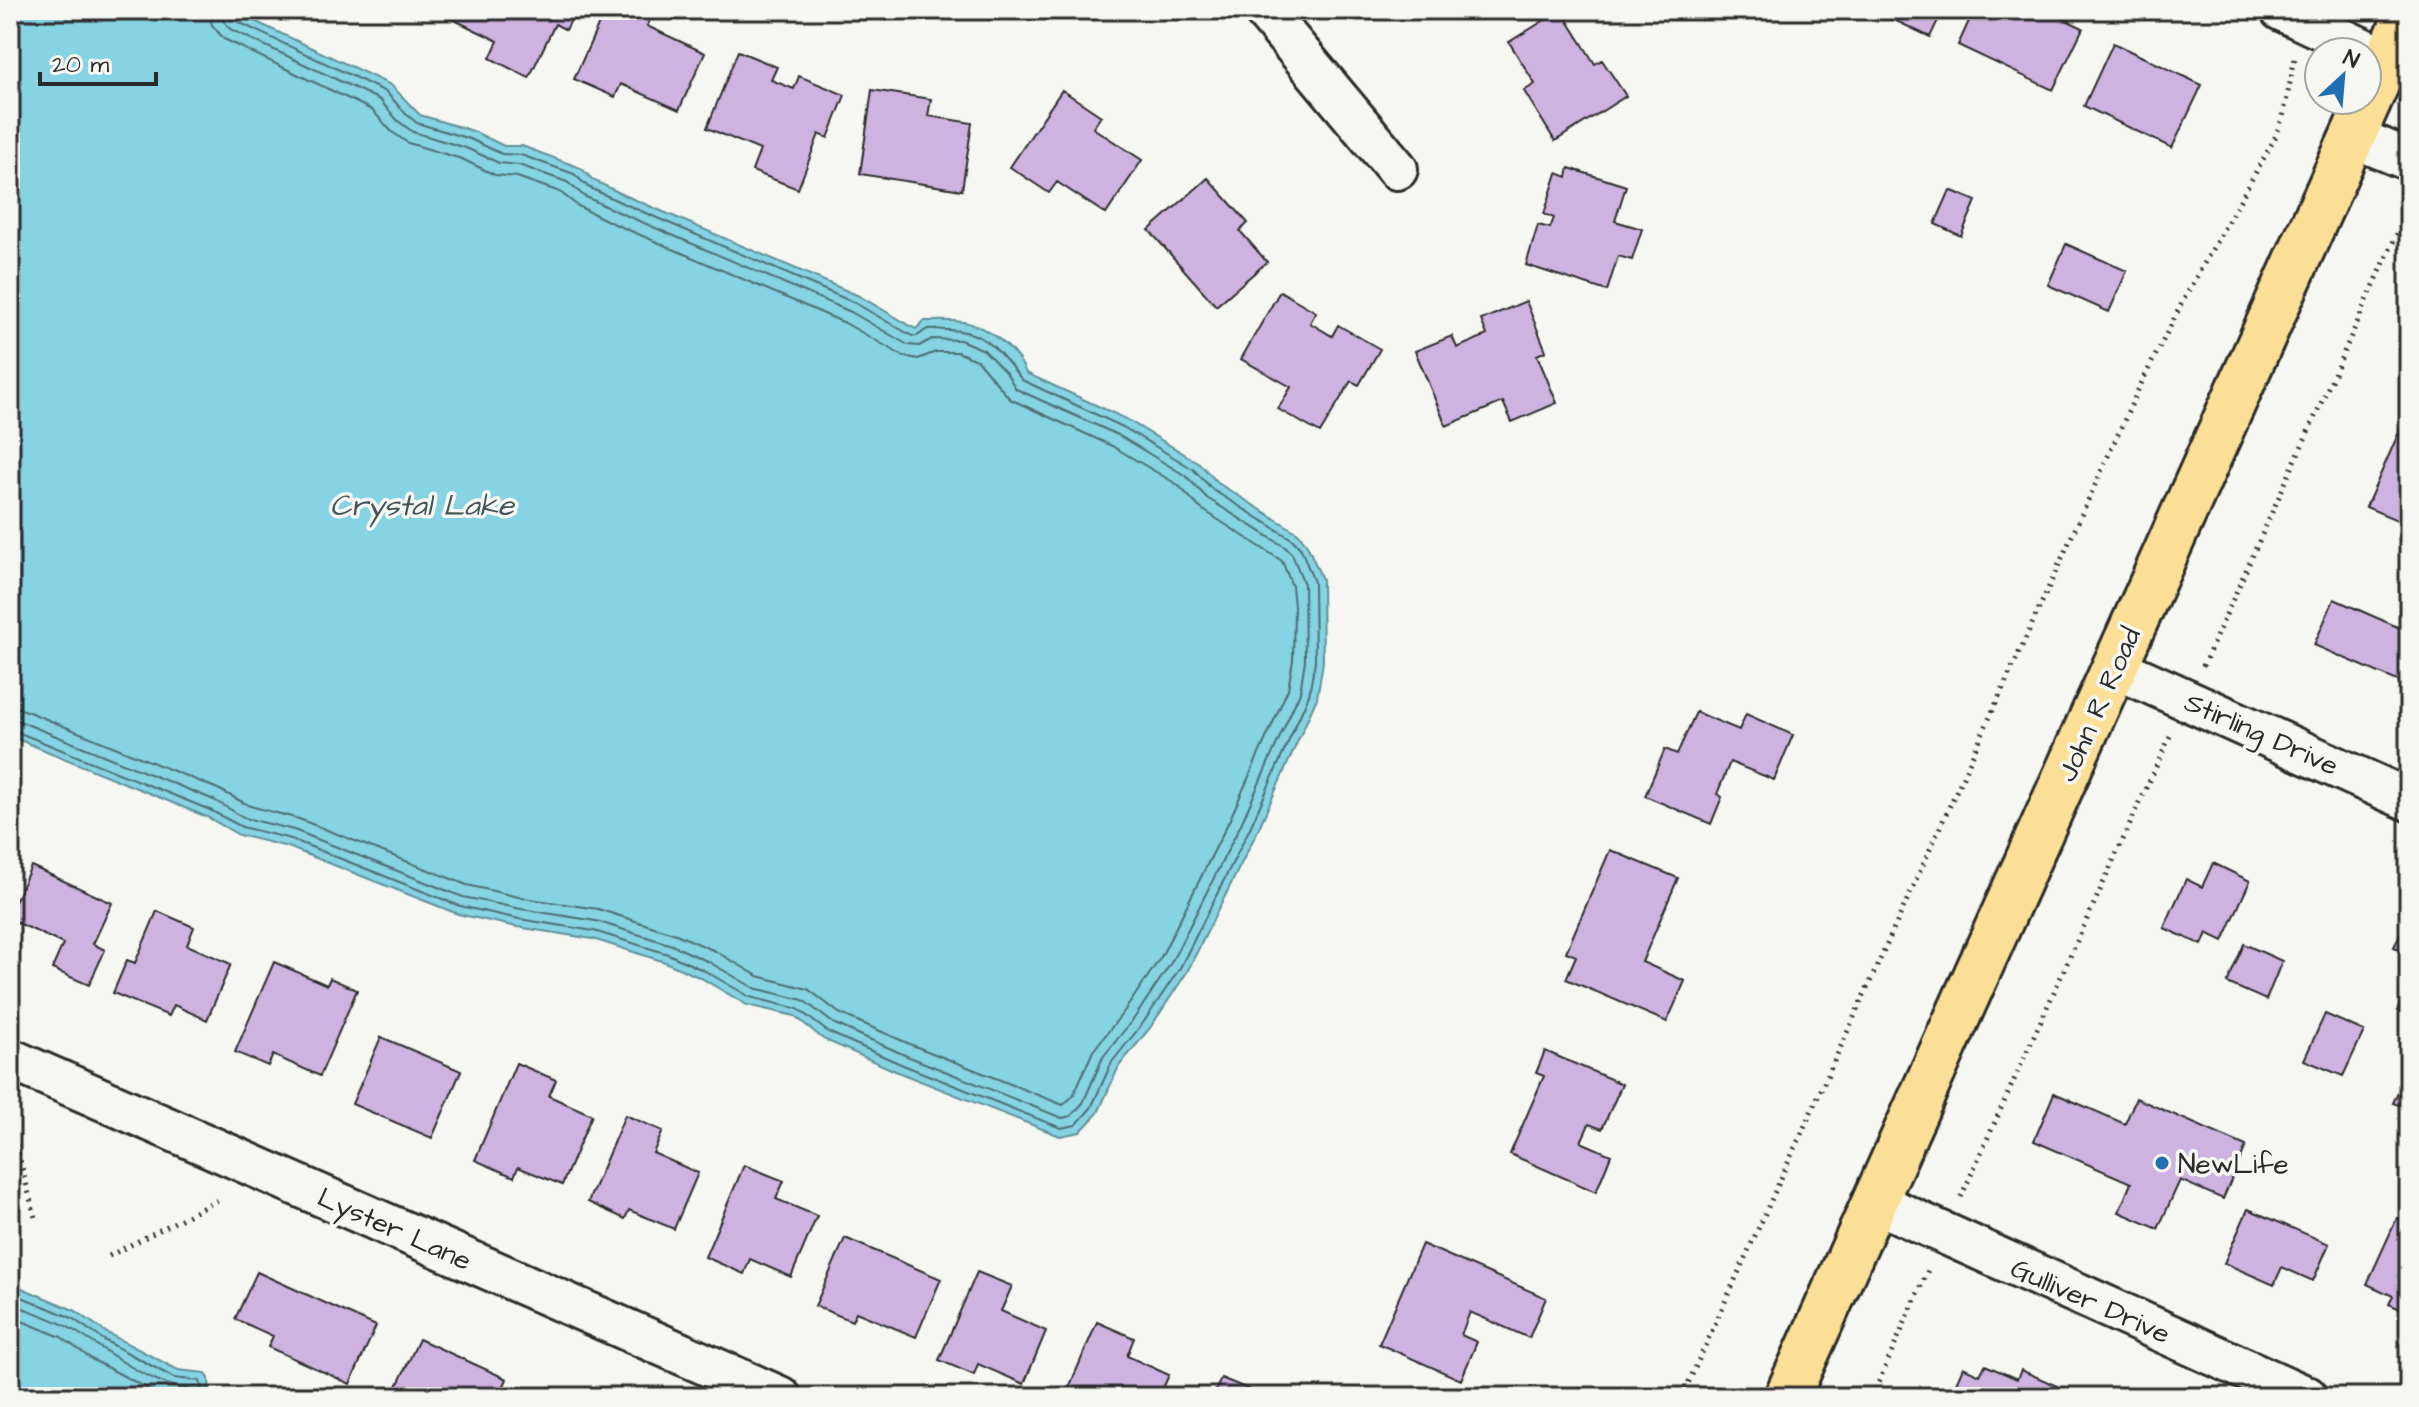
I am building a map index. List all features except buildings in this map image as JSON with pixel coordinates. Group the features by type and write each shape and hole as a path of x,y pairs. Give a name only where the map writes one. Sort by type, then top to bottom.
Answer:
{"main road":[{"name":"John R Road","path":"1787,1397 2409,11"}],"street":[{"path":"1264,10 1397,169"},
{"path":"2281,10 2387,60"},
{"path":"2353,137 2409,160"},
{"name":"Stirling Drive","path":"2114,667 2409,800"},
{"name":"Lyster Lane","path":"10,1059 780,1397"},
{"name":"Gulliver Drive","path":"1875,1202 2307,1397"}],"path":[{"path":"1682,1397 2138,390 2184,299 2274,140 2283,117 2296,56"},
{"path":"2203,665 2409,207"},
{"path":"1962,1196 2171,734"},
{"path":"10,1122 35,1217"},
{"path":"109,1256 218,1200"},
{"path":"1872,1397 1930,1268"}],"water":[{"name":"Crystal Lake","path":"10,10 231,10 391,85 420,115 473,131 504,146 522,146 581,168 593,180 624,195 859,296 916,329 924,321 963,322 982,328 1009,348 1026,373 1126,419 1199,463 1218,483 1298,533 1307,545 1322,579 1323,662 1317,698 1257,832 1187,972 1150,1028 1119,1066 1098,1113 1080,1132 1060,1136 900,1073 823,1039 795,1016 747,1005 701,978 665,962 593,939 458,914 288,847 239,835 207,817 10,736"},
{"path":"10,1283 76,1311 107,1333 178,1370 205,1373 209,1378 210,1397 10,1397"}],"place":[{"name":"NewLife","path":"2162,1163"}]}
